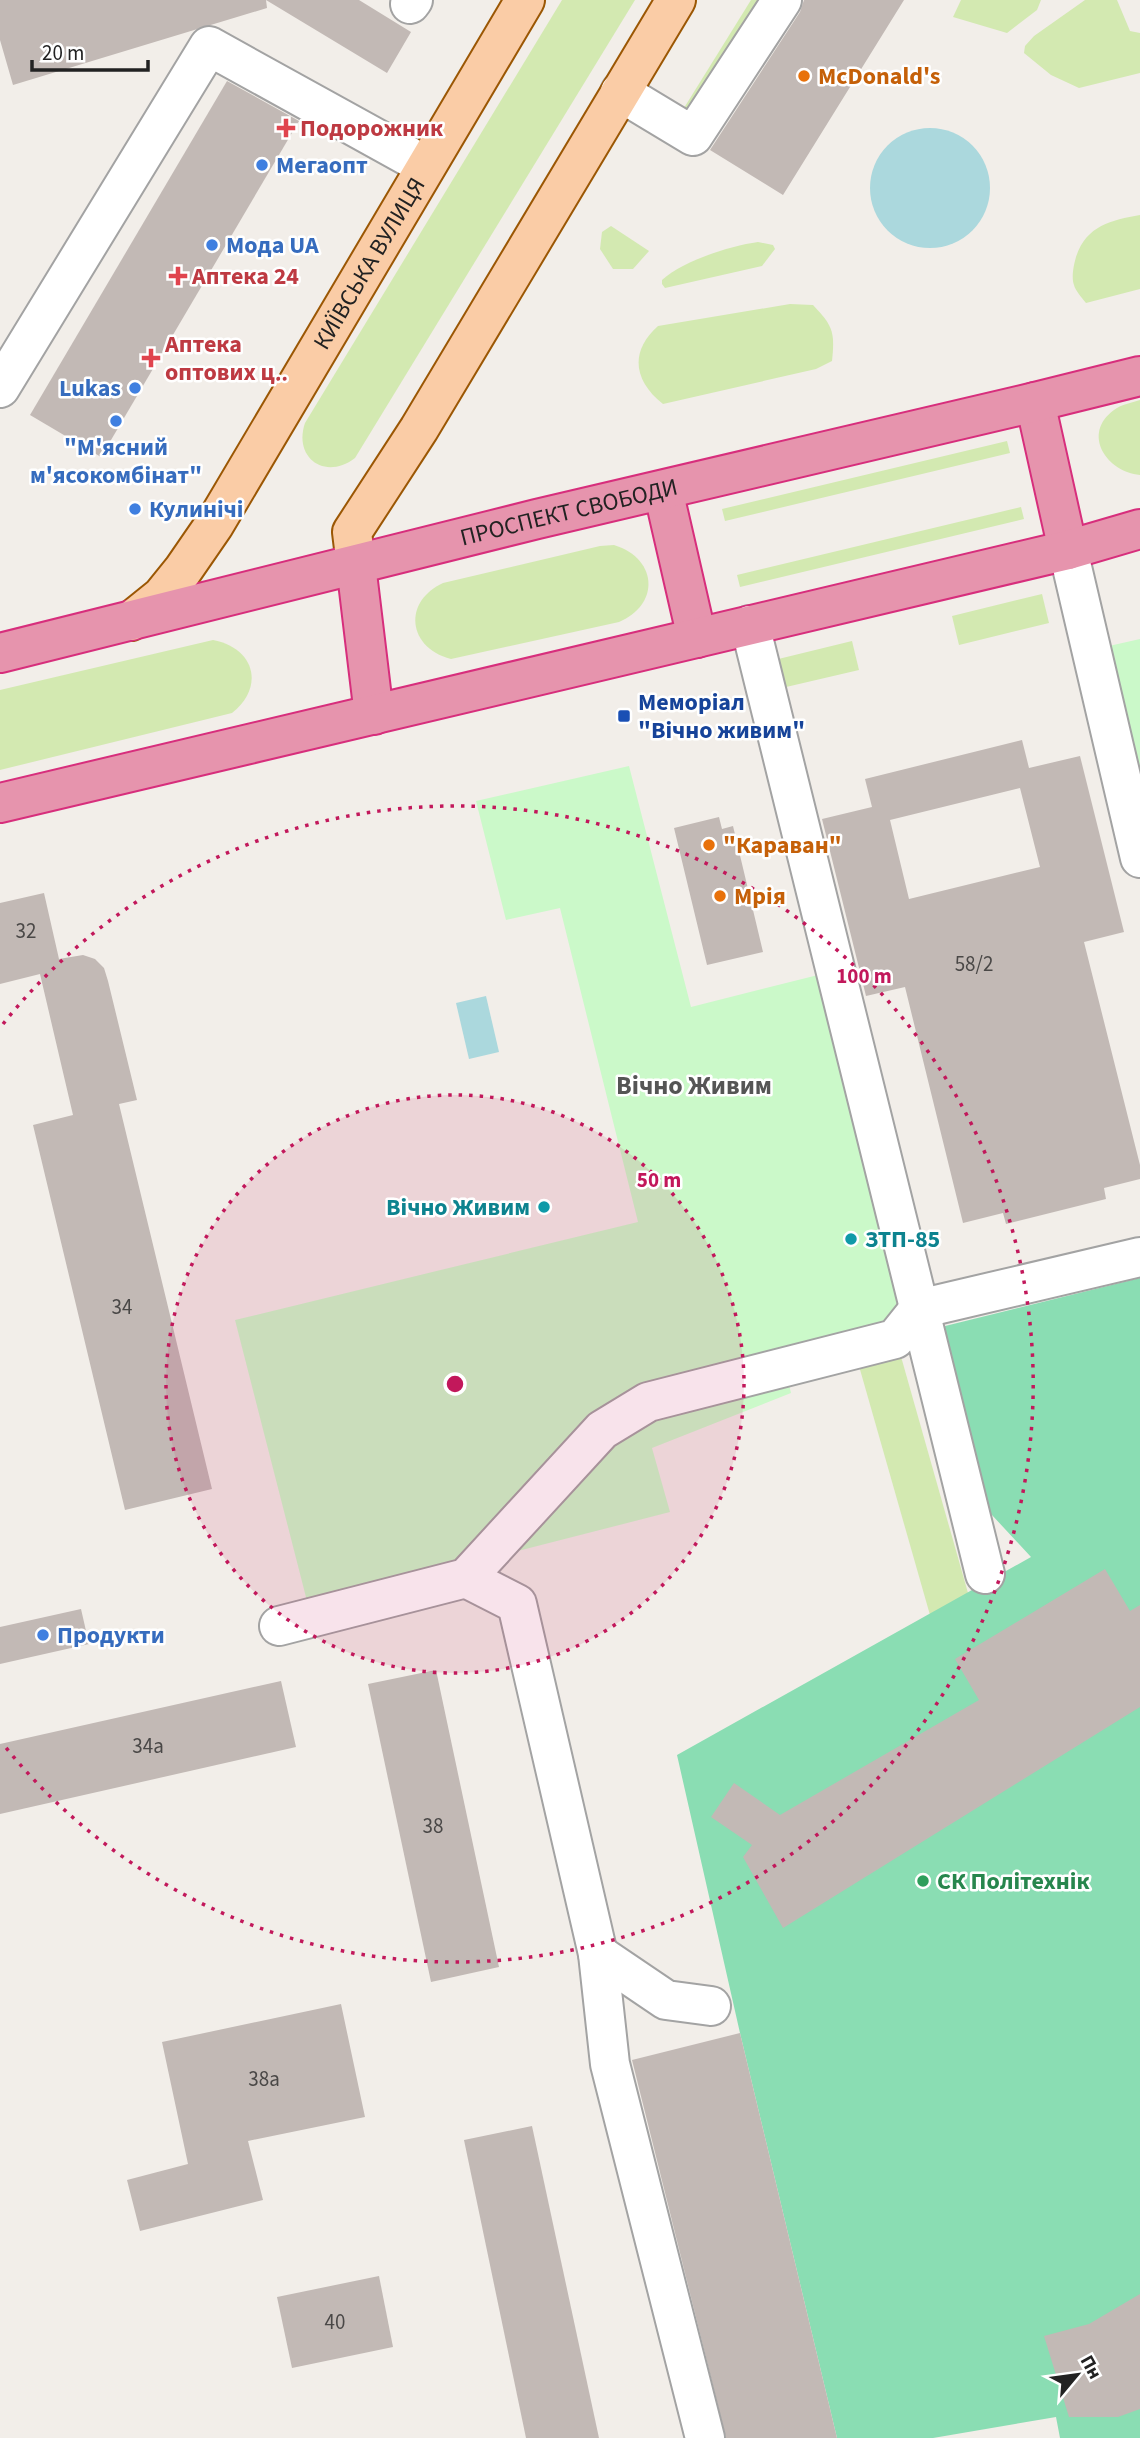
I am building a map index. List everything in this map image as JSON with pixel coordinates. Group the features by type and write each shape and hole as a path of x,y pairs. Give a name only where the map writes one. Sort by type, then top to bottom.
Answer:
{"highway":[{"name":"ПРОСПЕКТ СВОБОДИ","path":"0,653 663,489 1140,376"},
{"path":"1035,402 1068,550"},
{"path":"663,489 697,638"},
{"path":"0,803 1068,550 1140,529"},
{"path":"356,565 374,715"}],"main road":[{"name":"КИЇВСЬКА ВУЛИЦЯ","path":"131,621 162,596 214,525 525,0"},
{"path":"356,565 352,532 419,429 676,0"}],"lane":[{"path":"620,92 692,136 782,0"},
{"path":"0,388 209,46 426,166"},
{"path":"1068,550 1140,858"},
{"path":"750,625 985,1574"},
{"path":"279,1626 466,1578 602,1430 648,1402 895,1339 919,1309 1140,1257"},
{"path":"466,1578 517,1604 598,1954 610,2063 705,2438"},
{"path":"598,1954 666,2000 711,2006"}],"green space":[{"path":"562,0 635,0 355,458 344,465 333,467 314,462 304,446 302,435 305,423"},
{"path":"751,0 767,0 702,104 679,116"},
{"path":"961,0 1041,0 1037,10 1007,33 953,17"},
{"path":"1085,0 1117,0 1130,31 1140,33 1140,73 1079,88 1051,75 1024,53 1025,46 1034,36"},
{"path":"1140,215 1140,289 1086,303 1076,289 1073,278 1080,246 1101,226"},
{"path":"611,226 649,251 633,269 613,269 600,249 602,232"},
{"path":"758,242 773,245 775,249 762,266 665,288 662,284 662,280 671,273 694,261 720,251"},
{"path":"790,304 813,305 825,319 833,336 832,361 816,369 663,404 646,386 641,376 639,356 642,346 658,326"},
{"path":"1140,400 1140,475 1117,467 1102,450 1099,440 1104,420 1114,410"},
{"path":"1007,441 1010,453 725,521 722,509"},
{"path":"1021,507 1024,519 740,587 737,575"},
{"path":"614,545 639,560 646,570 648,582 642,604 633,614 619,622 451,659 426,645 419,635 416,612 421,601 443,583"},
{"path":"1042,594 1049,623 959,645 952,616"},
{"path":"1140,639 1140,778 1109,646"},
{"path":"213,640 238,651 251,670 249,692 232,713 0,770 0,690"},
{"path":"852,641 859,670 769,691 762,663"},
{"path":"629,766 691,1007 818,975 906,1317 781,1351 791,1393 652,1448 670,1512 308,1605 235,1320 638,1222 560,908 506,920 476,801"},
{"name":"СК Політехнік","path":"1140,1278 1140,2438 1060,2438 1056,2417 933,2438 837,2438 677,1755 1031,1557 978,1500 937,1328"},
{"path":"898,1346 968,1593 930,1615 859,1366"}],"water":[{"path":"930,128 953,132 973,145 986,165 990,188 986,211 973,231 953,244 930,248 907,244 887,231 874,211 870,188 874,165 887,145 907,132"},
{"path":"486,996 499,1052 469,1059 456,1003"}],"building":[{"path":"0,0 266,0 267,8 13,85 0,40"},
{"path":"266,0 359,0 411,32 387,73"},
{"name":"McDonald's","path":"804,0 904,0 783,195 710,150 800,12"},
{"path":"227,81 299,121 101,457 30,415"},
{"path":"1022,740 1029,768 1080,756 1124,932 1084,942 1140,1165 1140,1179 1104,1188 1106,1199 1006,1224 1003,1213 963,1223 905,987 866,996 822,819 872,807 865,779","holes":["1020,788 1040,867 909,899 890,820"]},
{"name":"Мрія","path":"719,817 722,829 733,826 763,952 707,965 674,828"},
{"path":"44,893 59,959 83,955 95,959 104,968 108,981 137,1100 119,1104 212,1489 125,1510 33,1125 73,1115 40,974 0,984 0,903"},
{"path":"1105,1569 1130,1611 1140,1605 1140,1707 783,1928 743,1857 752,1845 711,1817 734,1783 780,1815 979,1700 955,1659"},
{"name":"Продукти","path":"81,1609 89,1644 0,1664 0,1627"},
{"path":"436,1670 499,1967 431,1982 368,1684"},
{"path":"281,1681 296,1747 0,1814 0,1744"},
{"path":"341,2004 365,2117 248,2141 263,2200 140,2231 127,2180 188,2164 162,2042"},
{"path":"740,2033 837,2438 726,2438 632,2060"},
{"path":"532,2126 599,2438 526,2438 464,2140"},
{"path":"379,2276 393,2347 292,2368 277,2297"},
{"path":"1140,2294 1140,2409 1118,2417 1069,2417 1044,2336 1089,2324"}],"place":[{"name":"McDonald's","path":"804,76"},
{"name":"Подорожник","path":"286,128"},
{"name":"Мегаопт","path":"262,165"},
{"name":"Мода UA","path":"212,245"},
{"name":"Аптека 24","path":"178,276"},
{"name":"Аптека оптових ц‥","path":"151,358"},
{"name":"Lukas","path":"135,388"},
{"name":"\"М'ясний м'ясокомбінат\"","path":"116,421"},
{"name":"Кулинічі","path":"135,509"},
{"name":"Меморіал \"Вічно живим\"","path":"624,716"},
{"name":"\"Караван\"","path":"709,845"},
{"name":"Мрія","path":"720,896"},
{"name":"Вічно Живим","path":"544,1207"},
{"name":"ЗТП-85","path":"851,1239"},
{"name":"Продукти","path":"43,1635"},
{"name":"СК Політехнік","path":"923,1881"}],"district":[{"name":"Вічно Живим","path":"694,1085"}]}
